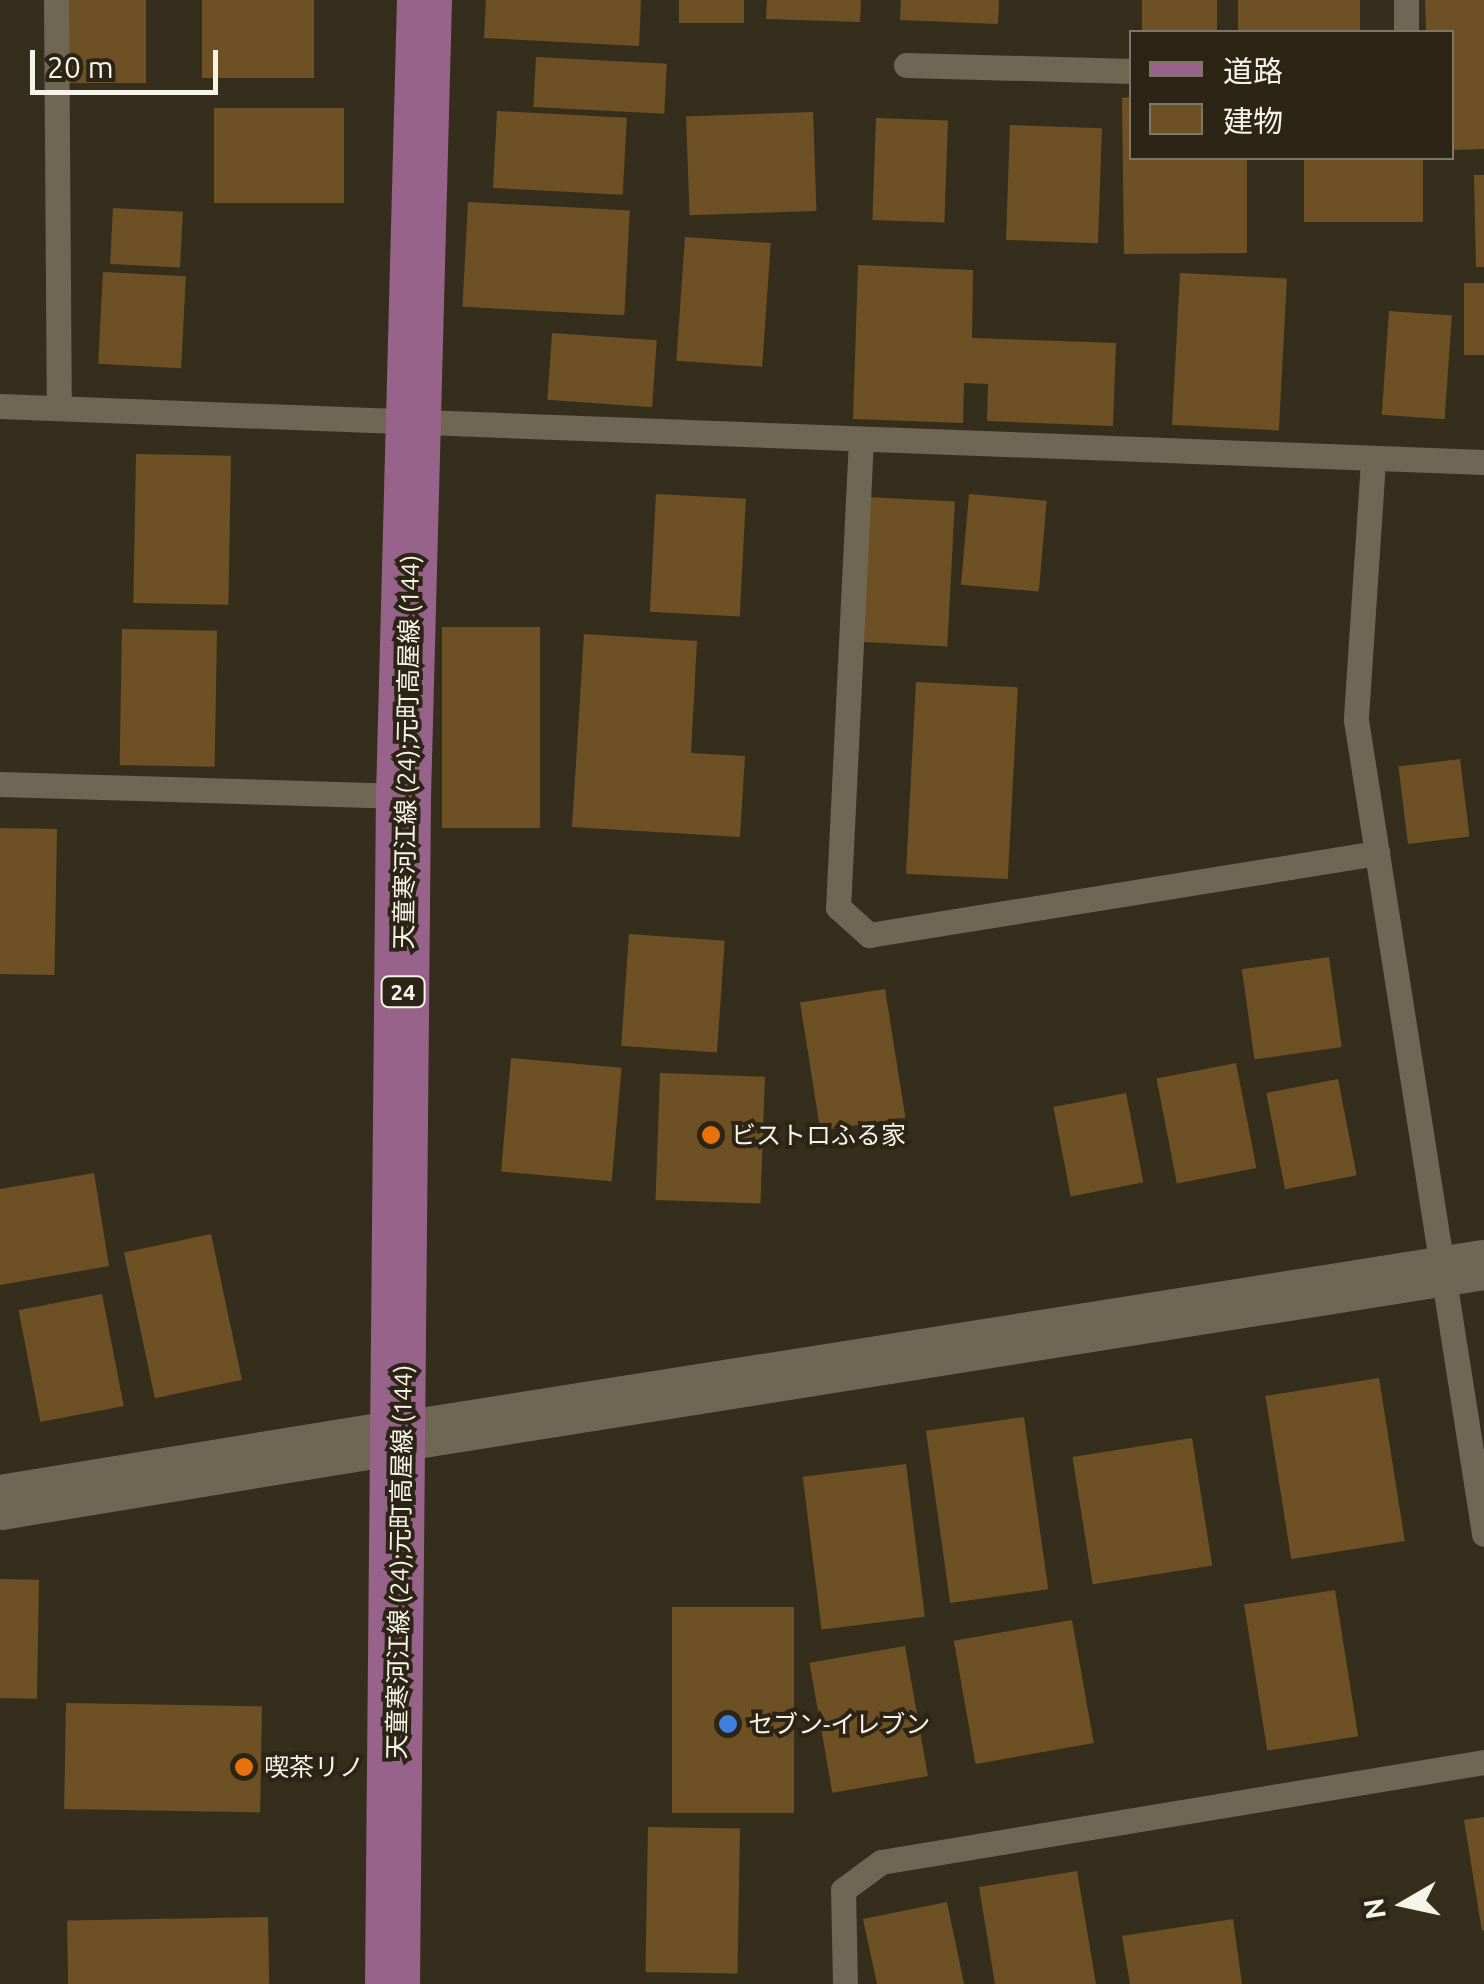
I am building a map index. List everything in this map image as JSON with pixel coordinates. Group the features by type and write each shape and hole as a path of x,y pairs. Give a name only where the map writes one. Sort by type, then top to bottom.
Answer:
{"main road":[{"name":"天童寒河江線 (24);元町高屋線 (144)","path":"392,1984 403,1436 403,796 424,0"}],"street":[{"path":"0,1502 1462,1268"}],"lane":[{"path":"56,0 59,408"},
{"path":"1406,0 1406,30"},
{"path":"906,64 1129,71"},
{"path":"0,406 1373,461 1484,462"},
{"path":"861,440 838,907 869,935 1377,854"},
{"path":"1373,461 1356,720 1377,854 1462,1268 1484,1534"},
{"path":"0,784 403,796"},
{"path":"845,1984 843,1890 881,1862 1484,1762"}],"building":[{"path":"64,0 146,0 146,83 64,83"},
{"path":"202,0 314,0 314,78 202,78"},
{"path":"486,0 641,0 639,46 484,38"},
{"path":"679,0 744,0 744,23 679,23"},
{"path":"767,0 861,0 860,22 766,19"},
{"path":"901,0 999,0 998,24 900,20"},
{"path":"1142,0 1217,0 1217,30 1142,30"},
{"path":"1238,0 1360,0 1360,30 1238,30"},
{"path":"1425,0 1484,0 1484,149 1454,150 1454,30 1426,30"},
{"path":"536,57 667,64 664,114 533,107"},
{"path":"1129,97 1129,160 1247,160 1247,253 1124,254 1122,98"},
{"path":"214,108 344,108 344,203 214,203"},
{"path":"497,111 627,118 623,195 493,188"},
{"path":"813,112 816,211 690,215 686,116"},
{"path":"876,118 948,121 944,222 872,220"},
{"path":"1010,125 1102,128 1098,243 1006,240"},
{"path":"1304,160 1423,160 1423,222 1304,222"},
{"path":"1474,175 1484,175 1484,267 1476,267"},
{"path":"468,202 630,210 624,315 463,307"},
{"path":"113,208 183,212 180,268 110,264"},
{"path":"685,237 771,243 762,367 676,361"},
{"path":"858,265 973,270 972,338 1116,343 1113,426 987,421 988,384 964,383 963,423 853,419"},
{"path":"103,272 186,276 181,368 98,364"},
{"path":"1180,273 1287,279 1279,430 1172,425"},
{"path":"1464,283 1484,283 1484,355 1464,355"},
{"path":"1389,311 1452,315 1445,419 1382,415"},
{"path":"552,333 657,340 652,407 547,400"},
{"path":"136,454 231,456 228,605 133,603"},
{"path":"656,494 746,499 740,617 650,612"},
{"path":"969,494 1047,501 1039,591 961,585"},
{"path":"867,497 955,502 947,646 859,642"},
{"path":"442,627 540,627 540,828 442,828"},
{"path":"122,629 217,631 215,767 120,765"},
{"path":"584,634 697,641 691,753 745,756 740,837 572,827"},
{"path":"916,682 1018,687 1008,879 906,874"},
{"path":"1460,759 1470,836 1408,844 1398,767"},
{"path":"0,828 57,829 54,975 0,974"},
{"path":"629,934 725,941 717,1052 621,1046"},
{"path":"1329,957 1342,1047 1255,1059 1242,969"},
{"path":"885,989 905,1117 820,1131 800,1002"},
{"path":"511,1058 622,1068 612,1181 501,1172"},
{"path":"1236,1063 1256,1168 1177,1183 1156,1078"},
{"path":"660,1073 765,1077 761,1204 656,1200"},
{"path":"1338,1079 1357,1175 1285,1189 1266,1093"},
{"path":"1126,1093 1143,1182 1071,1196 1053,1107"},
{"path":"94,1173 109,1266 0,1285 0,1189"},
{"path":"211,1234 242,1380 155,1398 124,1253"},
{"path":"102,1294 124,1406 40,1422 19,1310"},
{"path":"1379,1378 1405,1541 1291,1559 1265,1396"},
{"path":"1024,1417 1048,1589 950,1603 926,1431"},
{"path":"1192,1438 1212,1565 1093,1584 1072,1457"},
{"path":"906,1464 925,1617 822,1630 803,1477"},
{"path":"0,1579 39,1580 37,1699 0,1698"},
{"path":"1335,1590 1358,1736 1267,1751 1244,1604"},
{"path":"672,1607 794,1607 794,1813 672,1813"},
{"path":"1072,1620 1094,1743 976,1764 954,1641"},
{"path":"905,1646 928,1776 832,1793 809,1663"},
{"path":"66,1703 262,1706 260,1812 64,1809"},
{"path":"1484,1817 1484,1930 1482,1931 1464,1820"},
{"path":"648,1827 740,1829 737,1974 645,1972"},
{"path":"1077,1871 1096,1984 995,1984 979,1887"},
{"path":"947,1902 964,1984 877,1984 863,1919"},
{"path":"268,1917 269,1984 68,1984 67,1921"},
{"path":"1233,1919 1242,1984 1130,1984 1122,1936"}],"place":[{"name":"ビストロふる家","path":"711,1135"},
{"name":"セブン-イレブン","path":"728,1724"},
{"name":"喫茶リノ","path":"244,1767"}]}
